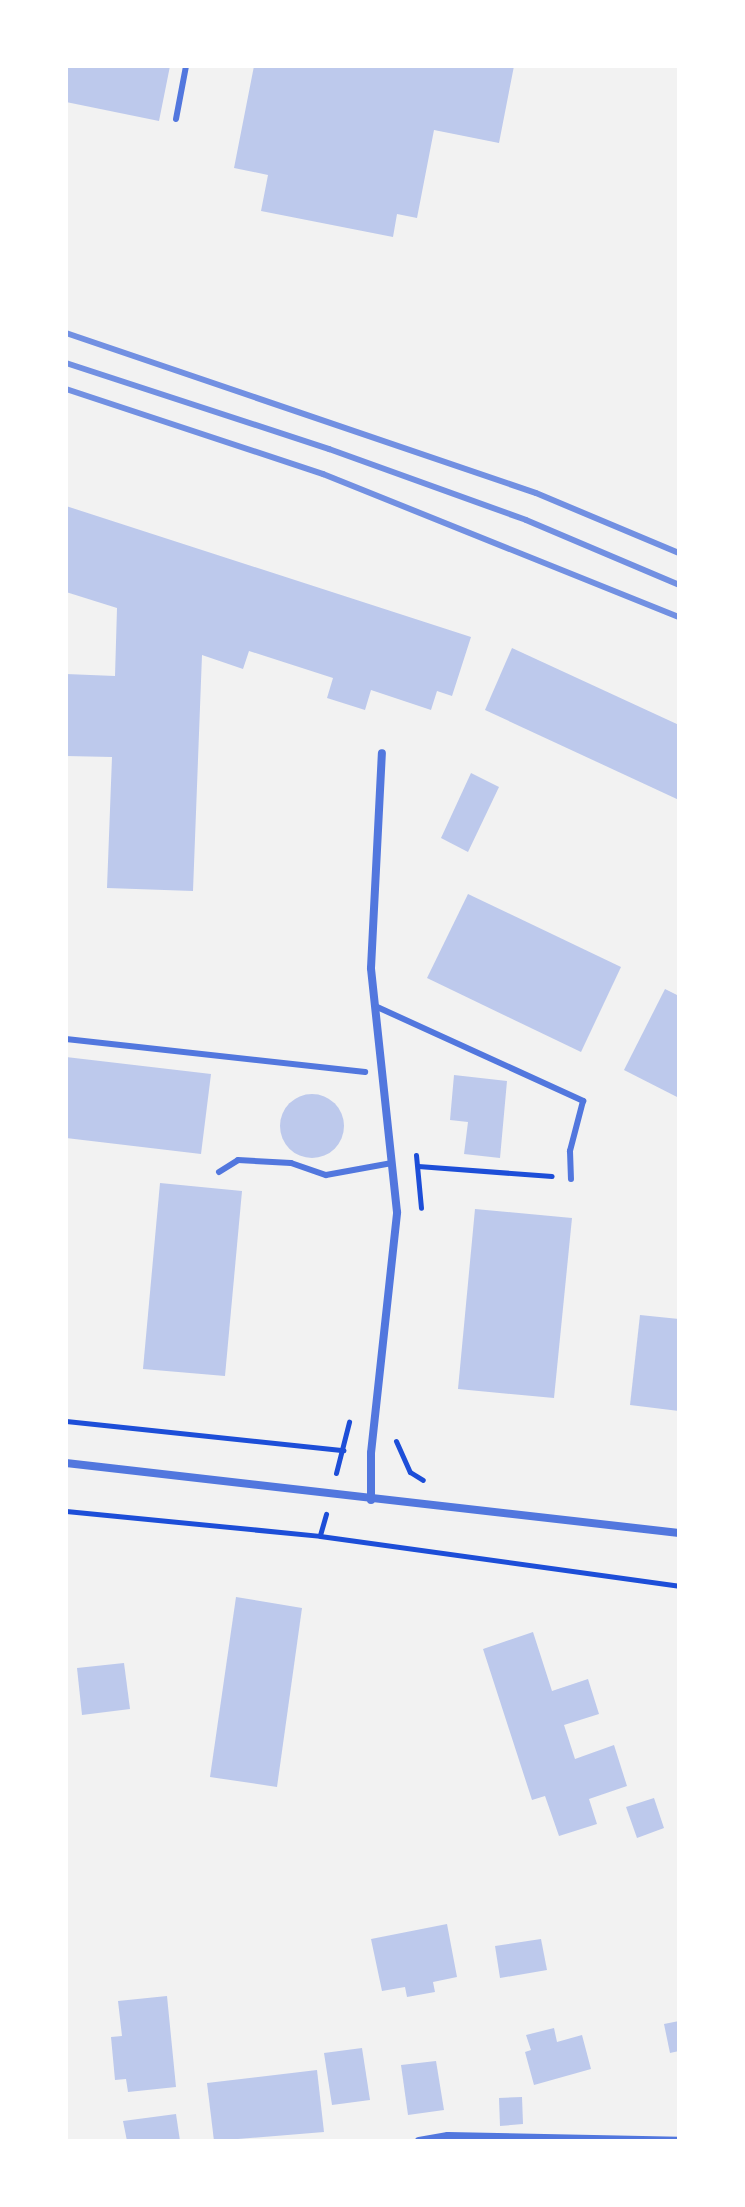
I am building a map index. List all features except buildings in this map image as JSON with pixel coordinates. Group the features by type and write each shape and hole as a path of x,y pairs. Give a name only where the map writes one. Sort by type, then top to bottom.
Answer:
{"street":[{"path":"371,1500 371,1453 397,1212 375,1006 371,938 382,753"},
{"path":"66,1463 371,1500 423,1501 679,1533"},
{"path":"419,2141 448,2136 679,2141"}],"lane":[{"path":"176,119 186,66"},
{"path":"375,1006 583,1101 570,1151 571,1179"},
{"path":"66,1039 365,1072"},
{"path":"219,1172 238,1160 291,1163 326,1175 394,1162"}],"path":[{"path":"418,1166 571,1179"},
{"path":"320,1536 350,1420"},
{"path":"66,1421 371,1453 401,1459"},
{"path":"66,1511 320,1536 679,1586"}],"railway":[{"path":"66,333 536,493 679,553"},
{"path":"66,363 329,449 526,520 679,585"},
{"path":"66,389 323,474 679,617"}]}
